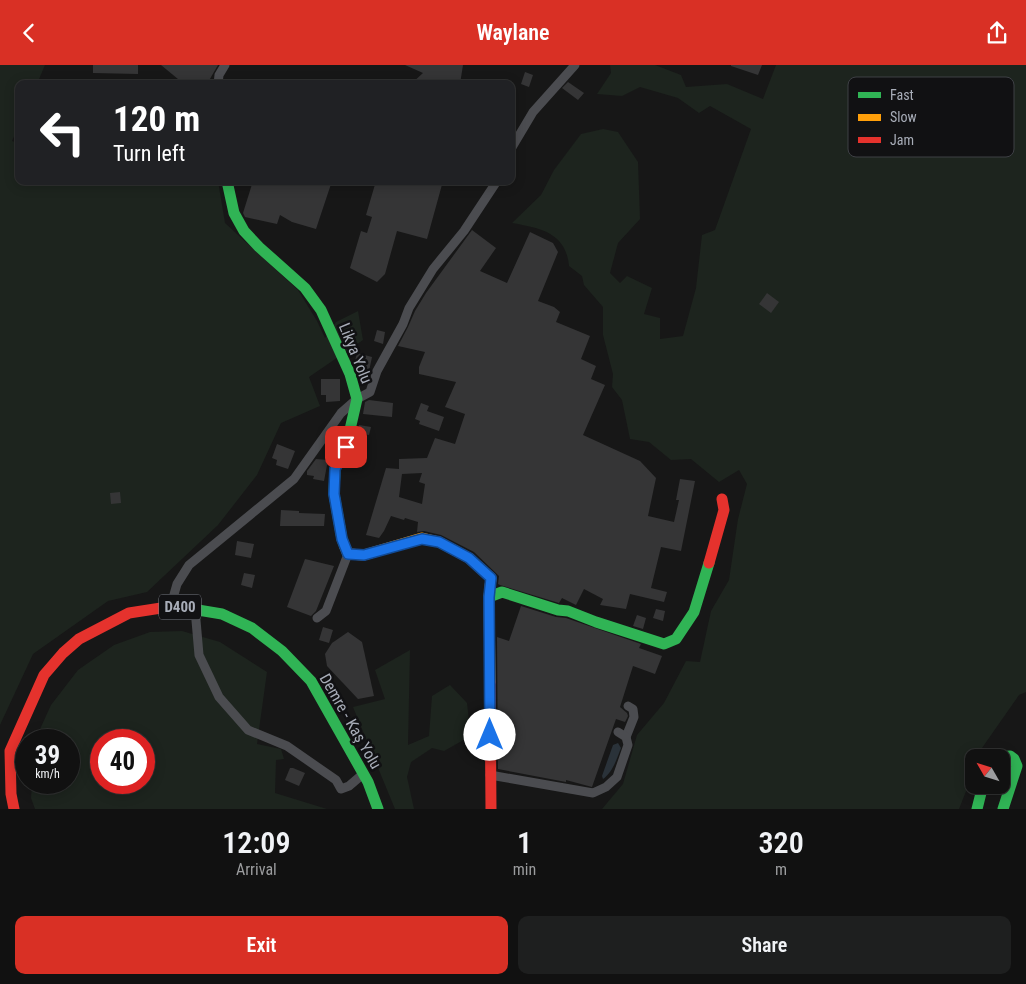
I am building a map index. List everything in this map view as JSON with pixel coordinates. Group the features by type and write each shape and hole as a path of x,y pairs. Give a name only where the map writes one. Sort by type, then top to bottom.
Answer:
{"main road":[{"name":"Likya Yolu","path":"228,185 234,213 244,231 258,247 305,288 321,310 350,374 357,399"},
{"path":"357,399 346,447 335,469 334,494 342,539 348,554 364,555 422,539 439,542 469,558 491,578 489,597 491,809"},
{"path":"489,597 502,592 568,611 664,644 676,639 694,612 724,510 722,499"},
{"name":"Demre - Kaş Yolu","path":"14,809 11,794 10,751 44,675 63,653 79,639 128,613 171,605 222,614 252,628 282,651 311,681 363,774 378,809"},
{"path":"1010,755 1016,760 1017,766 1010,786"},
{"path":"977,809 981,794"},
{"path":"1002,809 1007,794"}],"street":[{"path":"218,80 225,65"},
{"path":"515,142 533,112 575,65"},
{"name":"Likya Yolu","path":"357,399 370,392 377,371 403,325 409,308 433,269 464,231 494,185"},
{"path":"171,605 177,584 189,565 294,479 341,413 357,399"},
{"path":"318,618 326,611 348,554"},
{"path":"195,609 198,655 218,697 248,730 287,746 336,780 341,789 349,786 363,774"},
{"path":"490,775 593,793 606,787 616,777 628,745 622,735 634,717 633,709 628,705"}],"shaded area":[{"path":"0,65 45,65 39,80 15,80 15,135 12,141 15,142 15,185 219,185 225,223 298,290 325,338 336,322 358,311 363,340 309,377 320,406 281,423 257,475 218,525 147,592 108,601 33,654 0,725"},
{"path":"610,65 655,65 681,75 686,87 727,84 763,99 776,65 1026,65 1026,692 1019,695 982,749 965,749 965,794 959,809 602,809 623,784 637,735 664,703 686,661 700,662 711,611 729,580 738,519 747,484 739,470 719,482 691,459 671,460 649,442 630,439 622,400 612,387 613,374 603,335 603,307 584,285 582,276 569,266 563,246 557,239 542,230 512,223 541,195 554,170 581,134 603,129 618,132 638,162 640,219 618,243 610,273 620,283 627,276 652,288 644,314 660,318 660,339 683,336 696,288 702,235 715,230 751,129 710,106 699,113 678,98 640,87 622,96 597,94 611,73"},
{"path":"182,631 220,642 267,672 257,744 281,749 284,759 276,760 275,793 327,809 35,809 31,794 80,794 80,729 40,729 51,705 78,670 114,645 150,632"},
{"path":"410,650 408,745 429,736 432,696 450,685 467,703 469,721 483,720 483,729 444,751 432,748 411,762 407,777 414,809 395,809 353,707 385,699 375,670"},
{"path":"618,743 621,748 616,760 612,769 603,779 602,776 613,745"}],"building":[{"path":"93,65 138,65 138,74 93,73"},
{"path":"161,65 218,65 209,80 179,80"},
{"path":"405,65 463,65 461,80 415,80 423,73"},
{"path":"731,65 762,65 758,75"},
{"path":"525,72 533,75 529,87 521,84"},
{"path":"568,82 584,93 578,100 562,88"},
{"path":"252,185 331,185 316,229 292,222 280,215 277,224 245,217 243,213"},
{"path":"375,185 442,185 427,239 397,231 385,274 377,282 350,268 361,231 367,233 372,217 366,215"},
{"path":"472,230 496,248 480,271 507,283 530,232 553,243 558,252 538,301 554,307 560,312 556,322 590,336 581,359 596,366 591,379 605,385 583,435 640,461 656,478 648,516 674,522 679,500 676,500 680,479 695,481 681,551 661,547 651,588 667,592 664,602 630,594 626,609 600,605 603,599 584,589 576,605 562,598 559,603 500,585 498,584 499,576 474,552 441,535 424,531 417,532 418,522 405,518 404,520 391,516 379,538 366,535 386,468 399,469 399,459 427,458 435,438 455,444 465,414 445,407 456,382 419,374 419,367 425,352 398,346 426,293","holes":["422,473 419,482 425,484 422,504 399,497 402,474"]},
{"path":"767,293 779,302 771,313 759,304"},
{"path":"377,330 385,332 383,344 374,341"},
{"path":"357,353 372,357 369,371 355,368"},
{"path":"321,379 340,379 340,401 326,402 326,395 321,395"},
{"path":"369,400 393,403 392,417 363,414 365,402"},
{"path":"421,403 429,406 427,411 444,417 439,431 419,424 420,421 415,419"},
{"path":"359,425 371,427 369,435 357,433"},
{"path":"355,443 367,448 363,460 350,456"},
{"path":"277,444 295,451 288,469 276,465 277,460 272,458"},
{"path":"316,459 328,460 324,481 313,479 314,476 307,475 307,471"},
{"path":"120,492 121,503 111,504 110,493"},
{"path":"281,510 325,514 324,526 280,526"},
{"path":"237,541 254,544 251,558 235,555"},
{"path":"305,559 334,566 316,611 311,616 287,607"},
{"path":"244,573 255,575 252,588 241,585"},
{"path":"521,606 556,617 566,618 641,644 639,648 662,656 655,674 633,666 620,707 628,716 625,722 616,719 592,787 566,780 566,782 498,769 497,637 509,641"},
{"path":"656,609 665,611 663,621 653,618"},
{"path":"637,615 646,618 643,629 633,626"},
{"path":"323,627 333,630 329,643 319,640"},
{"path":"348,632 362,642 374,696 358,699 327,666 325,654 332,643"},
{"path":"290,768 305,773 299,786 285,780"}],"traffic: fast":[{"path":"228,185 234,213 244,231 305,288 321,310 350,374 357,399 346,447 335,469 334,494 345,547"},
{"path":"489,597 502,592 558,610 568,611 664,644 676,639 694,612 709,563"},
{"path":"174,606 222,614 252,628 282,651 311,681 368,782 378,809"},
{"path":"1010,756 1014,759 1017,766 1010,788"},
{"path":"977,809 981,794"},
{"path":"1003,809 1008,794"}],"traffic: slow":[{"path":"345,547 348,554 364,555 422,538 439,542 469,558 491,578 489,597 490,682"}],"traffic: jam":[{"path":"709,563 724,510 722,499"},
{"path":"14,809 11,794 10,751 44,675 63,653 79,639 129,613 174,606"},
{"path":"490,682 491,809"}],"route":[{"path":"346,447 335,469 334,494 342,539 348,554 364,555 422,539 439,542 469,558 491,578 489,597 490,735"}]}
